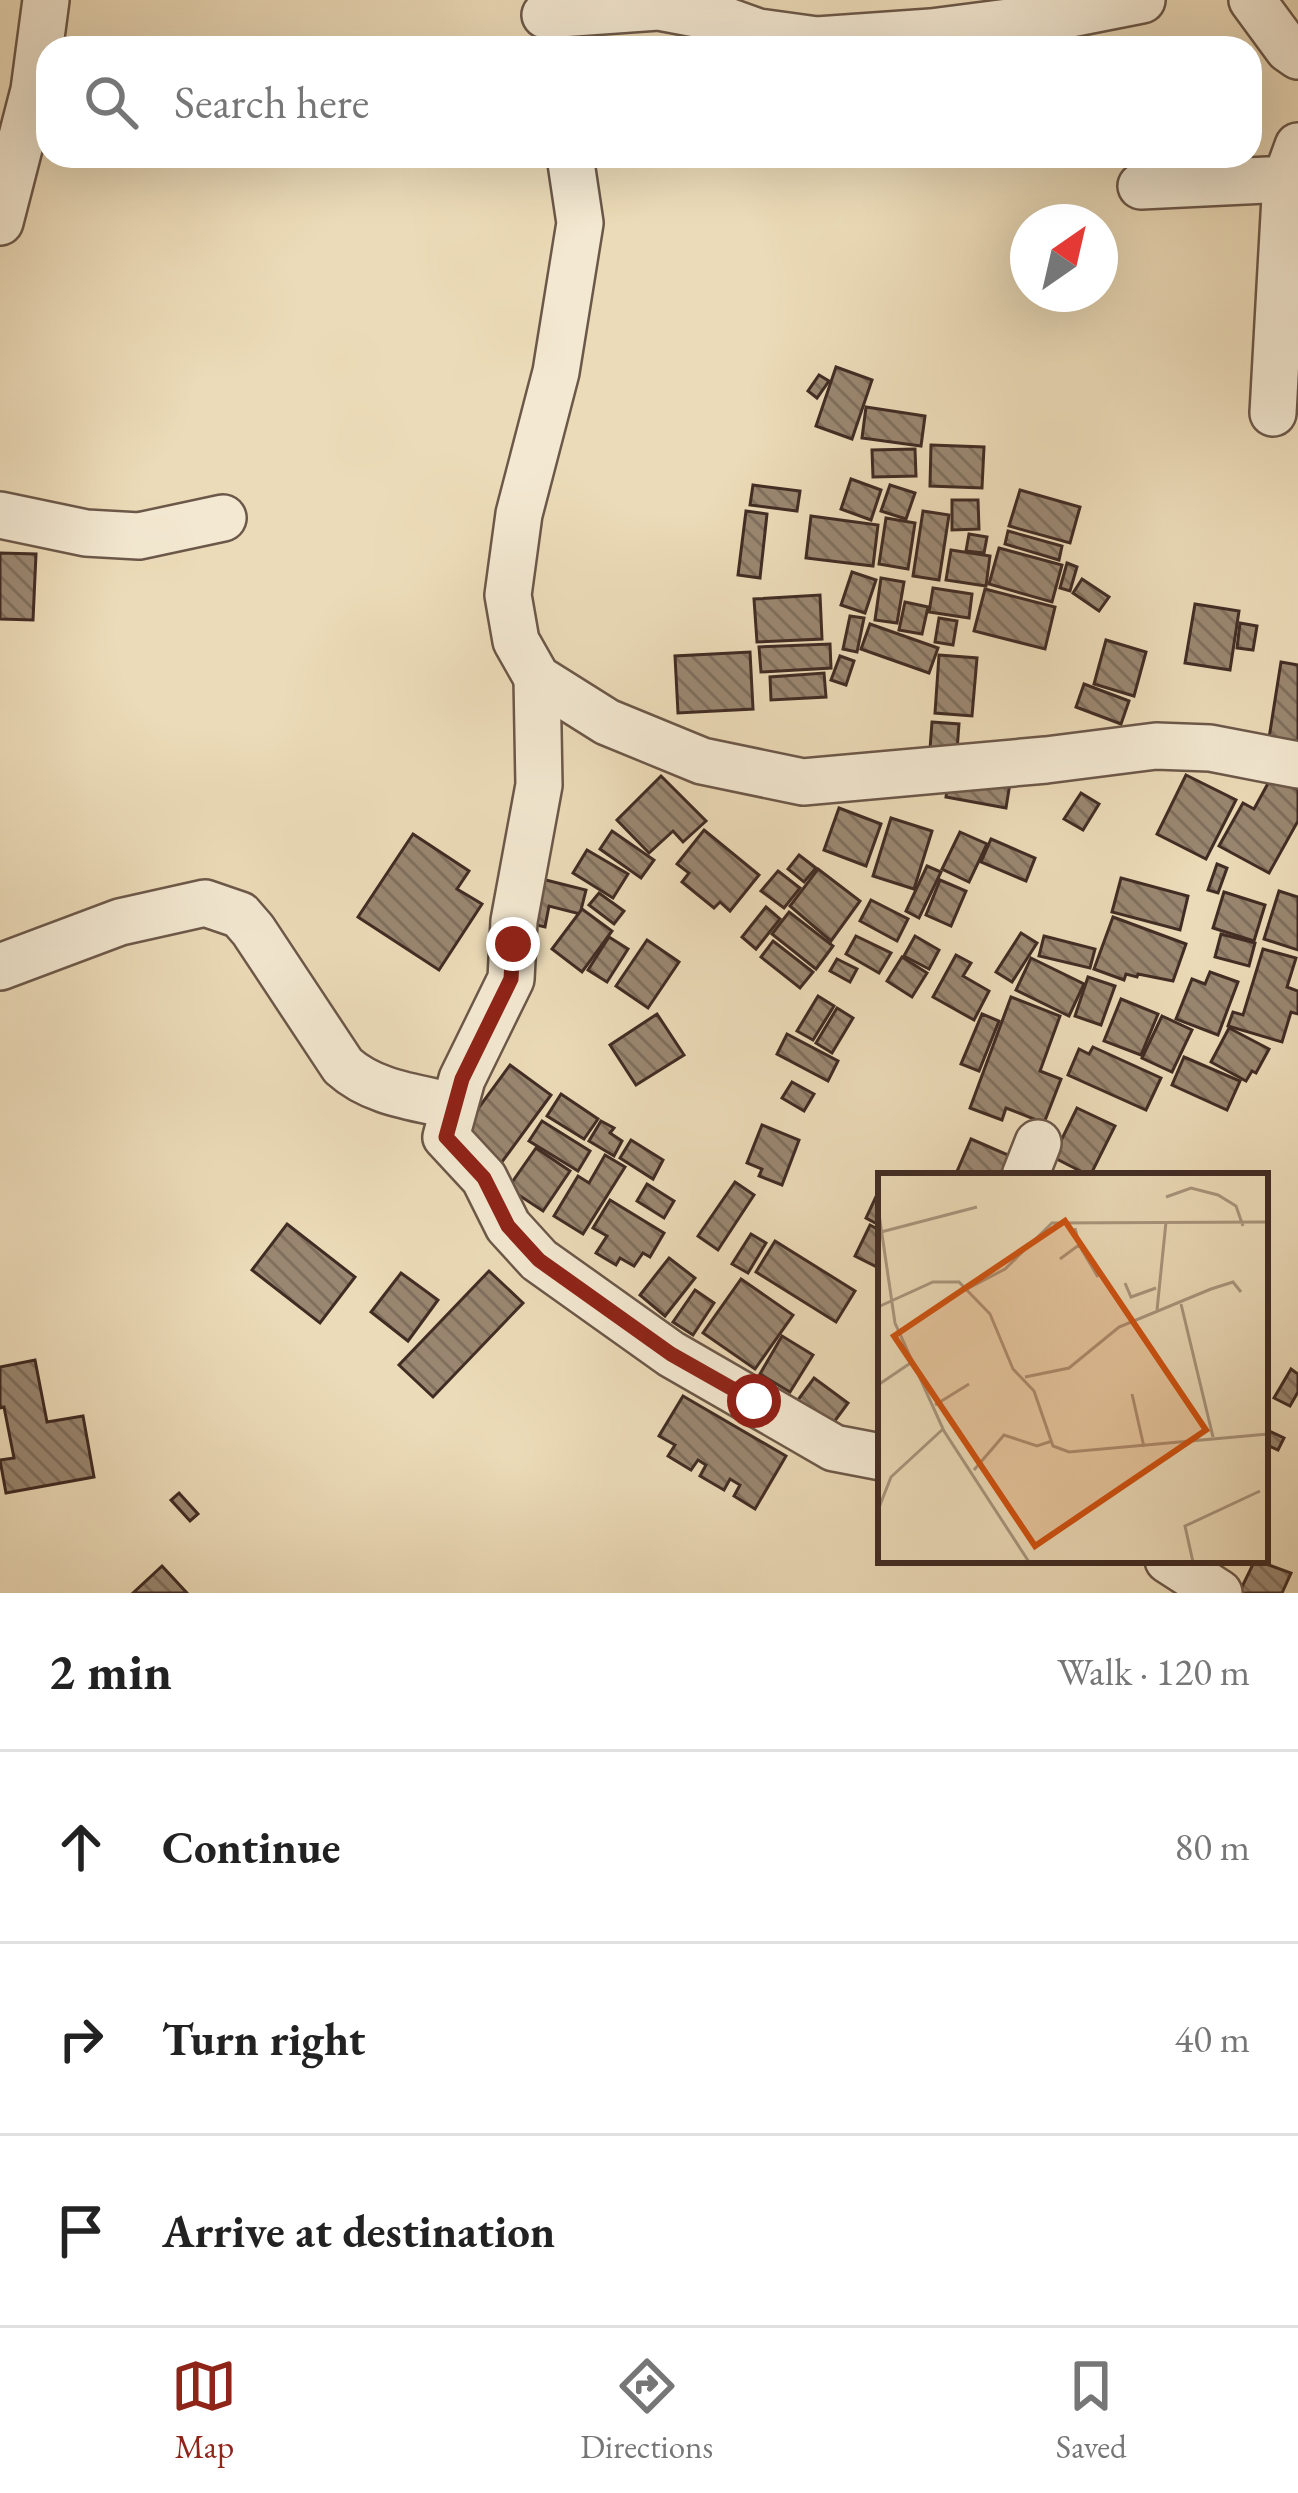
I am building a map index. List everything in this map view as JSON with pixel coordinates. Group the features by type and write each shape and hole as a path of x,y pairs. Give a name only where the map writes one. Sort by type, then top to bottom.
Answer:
{"street":[{"path":"41,36 46,0"},
{"path":"874,36 1088,12 1142,0"},
{"path":"1252,0 1298,56"},
{"path":"546,21 658,7 788,36"},
{"path":"1,209 36,75"},
{"path":"1262,167 1292,162 1273,413"},
{"path":"572,168 580,223 556,372 519,514 508,595 516,641 537,678 539,785 514,921 511,979 462,1079 446,1137 484,1178 508,1226 539,1260 671,1354 834,1448 878,1456"},
{"path":"1142,186 1254,168"},
{"path":"0,515 86,533 139,536 223,518"},
{"path":"537,678 608,722 702,761 803,782 1156,746 1210,748 1298,765"},
{"path":"0,967 120,922 205,903 224,906 253,930 343,1066 376,1088 453,1106"},
{"path":"1173,1563 1219,1593"}],"building":[{"path":"836,367 872,380 852,439 816,426"},
{"path":"819,375 829,381 817,398 808,391"},
{"path":"866,407 925,416 921,446 862,438"},
{"path":"931,445 984,447 982,488 930,486"},
{"path":"915,449 916,476 873,477 872,450"},
{"path":"851,479 881,490 871,520 841,509"},
{"path":"753,485 800,491 797,511 750,505"},
{"path":"890,485 915,493 906,519 881,511"},
{"path":"1020,490 1080,507 1070,543 1009,526"},
{"path":"952,500 978,500 979,529 952,530"},
{"path":"746,511 767,514 760,578 738,575"},
{"path":"923,511 949,515 939,580 913,576"},
{"path":"811,516 878,525 873,566 806,558"},
{"path":"886,518 915,523 908,569 879,564"},
{"path":"1008,531 1062,546 1059,560 1005,544"},
{"path":"969,534 987,537 984,553 966,551"},
{"path":"999,548 1062,565 1052,602 989,584"},
{"path":"951,550 990,556 986,586 946,580"},
{"path":"0,553 36,554 33,620 0,619"},
{"path":"1067,563 1077,567 1070,591 1060,588"},
{"path":"852,572 876,580 865,613 841,605"},
{"path":"881,578 904,582 897,623 875,620"},
{"path":"1082,579 1109,597 1099,611 1073,593"},
{"path":"933,588 972,594 969,618 929,612"},
{"path":"985,589 1055,607 1045,649 974,631"},
{"path":"820,595 822,639 757,642 754,599"},
{"path":"905,602 928,607 922,634 899,630"},
{"path":"1195,604 1239,611 1230,670 1185,663"},
{"path":"850,616 864,618 857,652 843,649"},
{"path":"939,618 957,621 953,645 935,642"},
{"path":"1240,623 1257,626 1253,650 1237,648"},
{"path":"870,624 938,648 929,673 861,649"},
{"path":"1106,640 1146,652 1134,696 1094,684"},
{"path":"830,644 831,668 761,672 759,647"},
{"path":"750,652 753,709 678,713 675,656"},
{"path":"939,655 977,658 972,716 935,713"},
{"path":"840,656 854,661 846,685 831,680"},
{"path":"1281,662 1298,665 1298,743 1269,738"},
{"path":"824,673 826,697 771,700 770,677"},
{"path":"1084,684 1129,701 1121,724 1076,707"},
{"path":"932,722 959,724 957,751 930,749"},
{"path":"950,772 1010,783 1006,808 946,797"},
{"path":"1186,775 1236,800 1206,859 1157,834"},
{"path":"661,776 706,821 683,842 673,831 649,853 617,820"},
{"path":"1272,776 1298,790 1298,821 1269,873 1219,846 1243,803 1254,809"},
{"path":"1081,793 1099,804 1083,830 1064,819"},
{"path":"839,808 881,824 866,866 824,850"},
{"path":"891,818 932,831 914,889 873,876"},
{"path":"704,830 759,875 730,911 720,902 714,908 682,882 689,873 677,864"},
{"path":"612,831 654,860 641,878 600,849"},
{"path":"960,832 987,844 969,882 942,869"},
{"path":"413,834 469,871 457,889 482,904 439,970 358,917"},
{"path":"991,839 1035,858 1026,881 981,862"},
{"path":"587,850 628,874 613,898 573,873"},
{"path":"799,855 816,868 804,882 788,869"},
{"path":"1217,864 1227,868 1218,893 1208,890"},
{"path":"927,866 941,872 919,918 906,911"},
{"path":"818,869 860,901 831,941 790,906"},
{"path":"778,871 800,888 784,908 761,891"},
{"path":"530,876 586,890 580,914 549,906 545,927 519,921"},
{"path":"1121,878 1188,896 1180,930 1112,912"},
{"path":"940,880 966,891 951,926 926,915"},
{"path":"1279,891 1298,897 1298,950 1264,939"},
{"path":"1224,892 1265,905 1254,941 1213,928"},
{"path":"599,893 624,911 614,924 589,905"},
{"path":"871,900 908,919 897,941 860,921"},
{"path":"766,907 780,919 756,949 742,937"},
{"path":"582,909 612,931 582,972 552,949"},
{"path":"789,912 833,946 816,969 772,934"},
{"path":"1113,917 1186,944 1173,981 1138,974 1126,974 1124,980 1094,969"},
{"path":"1021,933 1037,943 1012,982 996,972"},
{"path":"1221,934 1255,943 1249,966 1215,957"},
{"path":"856,936 891,953 879,973 846,954"},
{"path":"915,936 939,950 929,969 904,956"},
{"path":"1044,936 1095,949 1090,968 1039,956"},
{"path":"609,937 628,949 607,982 588,970"},
{"path":"647,940 679,962 648,1008 616,986"},
{"path":"773,941 813,972 800,988 761,957"},
{"path":"1263,949 1296,958 1287,987 1298,991 1298,1014 1291,1012 1282,1042 1228,1026 1233,1012 1243,1015"},
{"path":"956,955 971,963 963,976 989,991 974,1020 933,997"},
{"path":"902,957 927,973 912,997 887,981"},
{"path":"1031,958 1084,984 1069,1016 1016,990"},
{"path":"837,959 857,969 850,982 830,971"},
{"path":"1210,972 1238,982 1218,1035 1176,1019 1192,979 1205,984"},
{"path":"1088,977 1115,986 1101,1025 1075,1016"},
{"path":"818,996 834,1006 813,1040 797,1031"},
{"path":"1011,997 1060,1016 1040,1071 1061,1079 1044,1123 1006,1108 1002,1120 970,1108"},
{"path":"1121,999 1158,1014 1141,1055 1104,1041"},
{"path":"837,1008 853,1018 832,1053 816,1043"},
{"path":"657,1014 684,1055 636,1085 610,1045"},
{"path":"982,1014 999,1021 979,1071 961,1064"},
{"path":"1162,1016 1192,1030 1172,1072 1142,1058"},
{"path":"1229,1028 1269,1049 1246,1081 1211,1062"},
{"path":"787,1034 838,1061 828,1081 777,1054"},
{"path":"1093,1047 1161,1078 1146,1110 1068,1075 1079,1049 1089,1054"},
{"path":"1184,1057 1240,1081 1227,1110 1172,1085"},
{"path":"510,1065 551,1095 499,1166 458,1136"},
{"path":"792,1082 814,1094 804,1111 782,1098"},
{"path":"561,1094 598,1119 584,1139 547,1116"},
{"path":"1077,1108 1115,1126 1092,1173 1053,1157"},
{"path":"542,1121 590,1151 578,1171 529,1141"},
{"path":"601,1121 614,1128 610,1133 622,1141 614,1156 589,1141"},
{"path":"762,1125 799,1140 782,1185 759,1176 762,1169 747,1163"},
{"path":"971,1139 1015,1158 1008,1173 956,1173"},
{"path":"631,1140 663,1160 653,1179 620,1158"},
{"path":"536,1148 570,1171 543,1211 508,1188"},
{"path":"605,1155 625,1167 583,1234 554,1216 578,1176 589,1183"},
{"path":"735,1182 754,1195 718,1250 698,1236"},
{"path":"647,1184 674,1201 664,1218 637,1201"},
{"path":"878,1192 878,1224 866,1218"},
{"path":"610,1200 664,1233 650,1257 643,1253 634,1266 620,1258 616,1265 596,1253 607,1236 593,1228"},
{"path":"287,1224 355,1277 320,1323 252,1270"},
{"path":"870,1225 878,1229 878,1268 855,1256"},
{"path":"751,1234 766,1243 748,1273 732,1264"},
{"path":"775,1241 855,1291 836,1322 756,1272"},
{"path":"669,1258 695,1278 665,1316 640,1295"},
{"path":"489,1271 523,1303 433,1397 399,1365"},
{"path":"401,1273 438,1300 408,1341 371,1312"},
{"path":"741,1279 793,1315 755,1369 703,1333"},
{"path":"695,1290 714,1303 693,1335 673,1322"},
{"path":"782,1336 813,1355 790,1392 760,1374"},
{"path":"35,1360 47,1422 83,1416 94,1477 6,1493 0,1460 14,1458 4,1407 0,1408 0,1367"},
{"path":"1291,1369 1298,1374 1298,1392 1290,1406 1274,1398"},
{"path":"814,1378 848,1403 826,1433 792,1408"},
{"path":"683,1396 786,1456 755,1509 734,1496 740,1485 730,1479 724,1490 700,1476 706,1465 698,1460 691,1470 668,1456 675,1445 659,1436"},
{"path":"1268,1430 1284,1438 1278,1450 1268,1445"},
{"path":"179,1493 198,1514 190,1521 171,1500"},
{"path":"1254,1563 1291,1573 1282,1593 1239,1593"},
{"path":"162,1566 187,1593 133,1593"}],"route":[{"path":"513,944 511,979 462,1079 446,1137 484,1178 508,1226 539,1260 671,1354 754,1401"}]}
